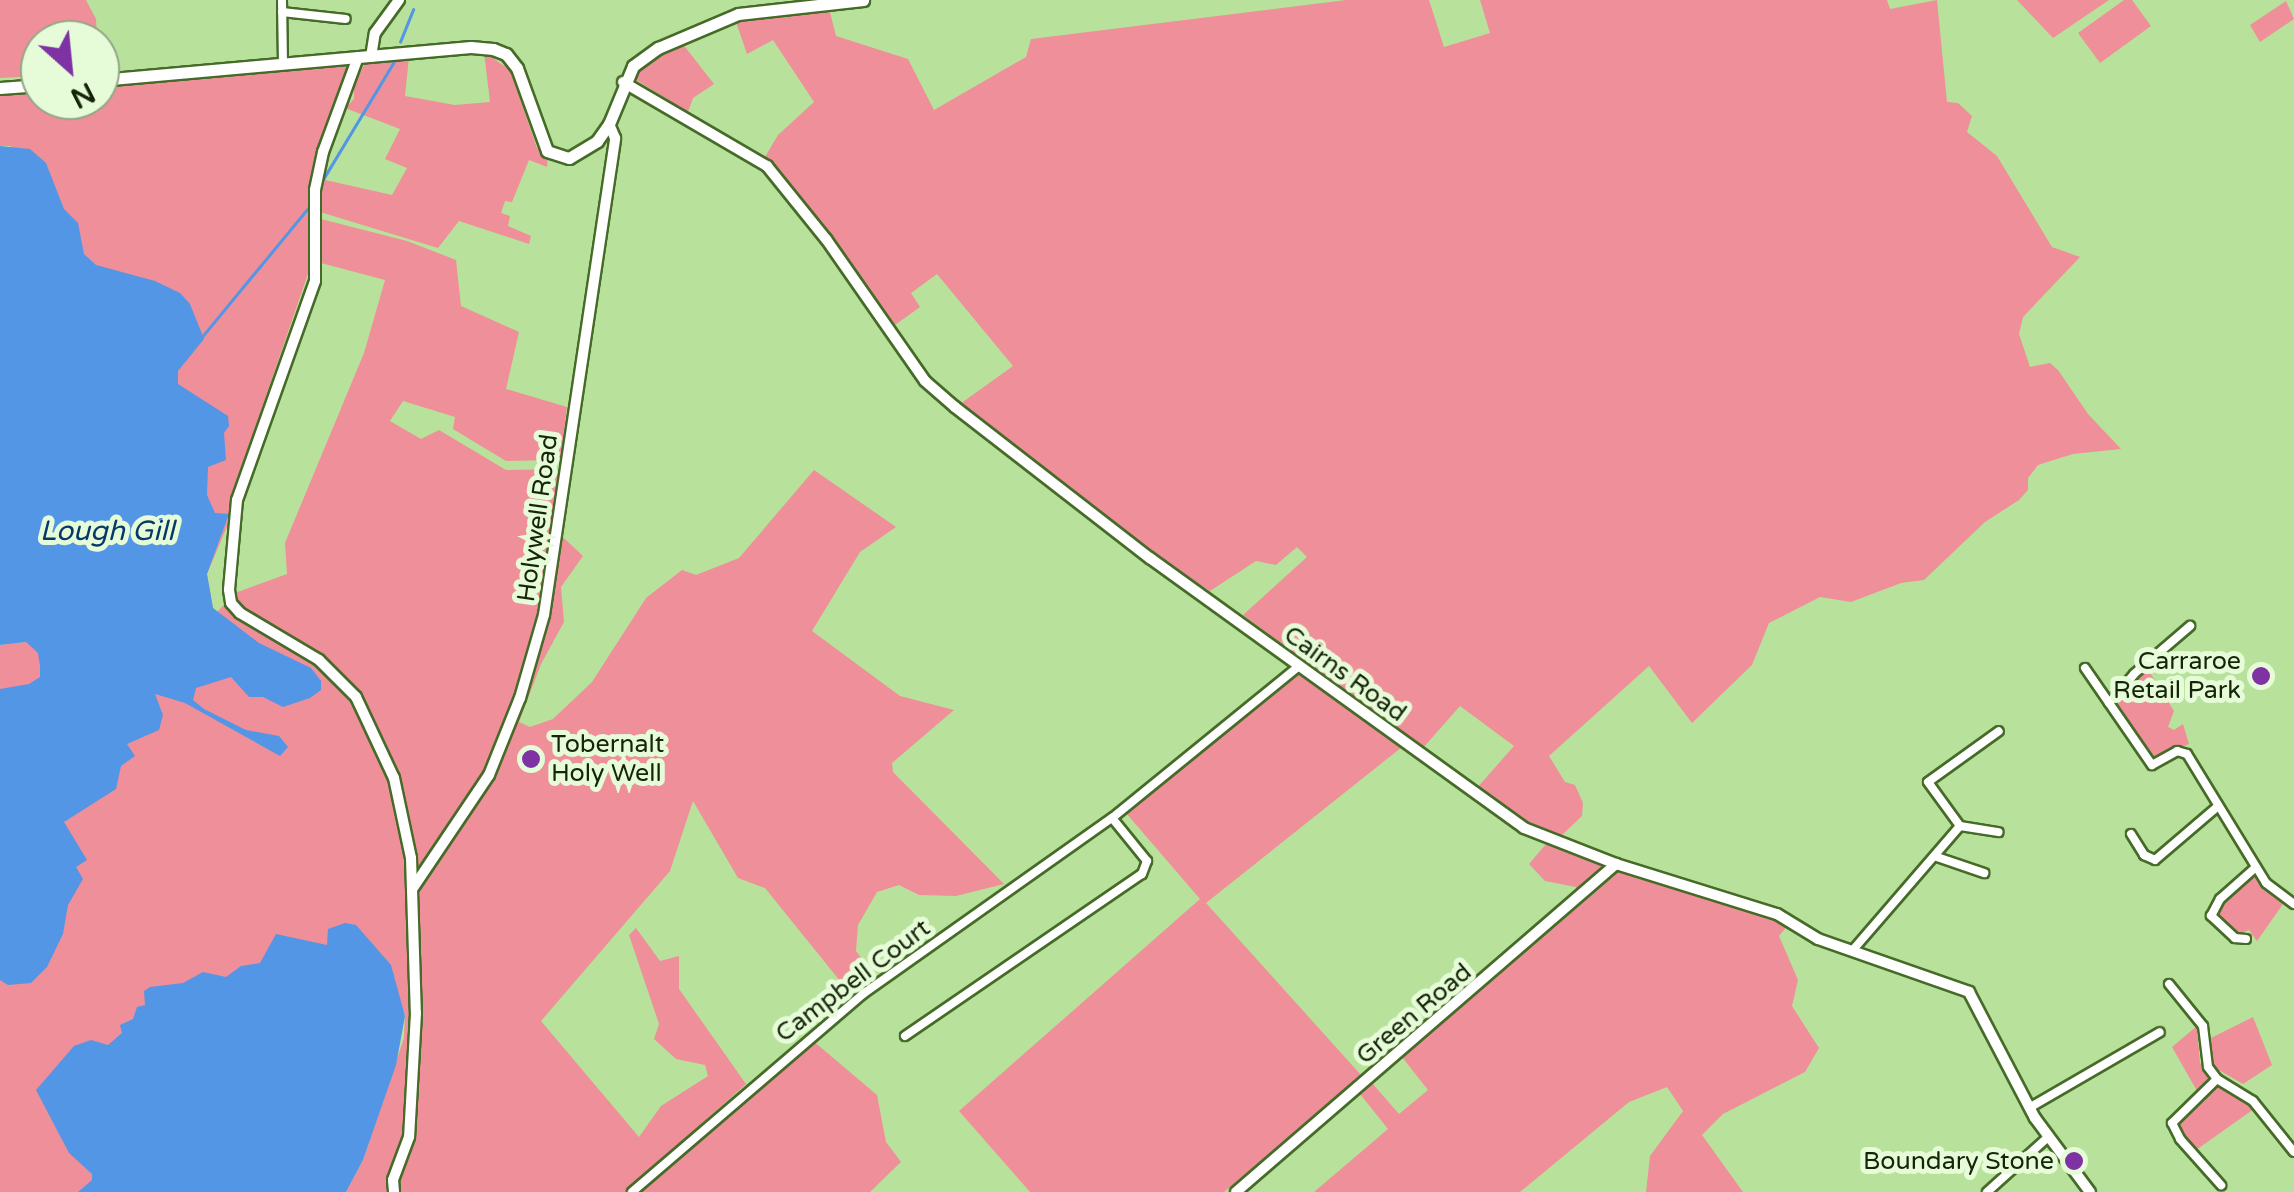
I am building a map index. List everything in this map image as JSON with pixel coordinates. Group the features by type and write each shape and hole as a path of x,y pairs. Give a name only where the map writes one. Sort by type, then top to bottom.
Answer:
{"main road":[{"path":"120,78 471,47 506,54 525,85 541,140 558,157 585,151 609,124 623,82 634,66 658,48 720,19 863,0"}],"street":[{"path":"282,0 283,64"},
{"path":"394,1192 393,1180 410,1137 414,1073 412,888 394,778 356,696 319,660 240,613 231,603 229,590 237,500 315,281 315,190 323,152 375,33 399,0"},
{"path":"282,12 346,19"},
{"name":"Cairns Road","path":"623,82 767,166 835,252 925,381 1150,558 1524,828 1616,864 1778,914 1818,938 1969,992 2029,1108 2090,1192"},
{"name":"Holywell Road","path":"412,888 489,775 504,744 547,601 615,138 609,124"},
{"path":"2109,703 2153,656 2190,626"},
{"name":"Campbell Court","path":"632,1192 863,994 1112,818 1300,666"},
{"path":"2085,668 2152,765 2177,751 2187,754 2266,883 2294,904"},
{"path":"1999,731 1928,782 1960,826 1999,832"},
{"path":"2131,834 2144,854 2156,860 2217,807"},
{"path":"905,1036 1142,874 1147,861 1112,818"},
{"path":"1852,951 1960,826"},
{"path":"1937,857 1984,873"},
{"name":"Green Road","path":"1236,1192 1616,864"},
{"path":"2246,939 2235,938 2211,916 2220,899 2256,868"},
{"path":"2168,984 2204,1026 2208,1068 2216,1080 2254,1101 2294,1152"},
{"path":"2029,1108 2160,1032"},
{"path":"2216,1080 2172,1123 2180,1139 2221,1185"},
{"path":"1987,1192 2048,1137"}],"shaded area":[{"path":"0,0 86,0 96,20 20,20 20,77 0,78"},
{"path":"1346,0 1429,0 1444,47 1490,33 1480,0 1887,0 1890,9 1937,0 1947,102 1958,103 1972,116 1967,132 1997,156 2052,247 2080,257 2023,317 2019,334 2030,367 2050,363 2058,370 2088,414 2121,449 2073,454 2038,465 2028,478 2028,490 2019,500 1985,522 1924,580 1901,583 1851,602 1820,597 1769,623 1752,665 1692,723 1649,666 1549,756 1565,782 1575,785 1583,803 1582,816 1562,835 1527,824 1476,789 1514,746 1460,706 1423,748 1243,615 1307,557 1297,547 1276,565 1256,561 1210,591 1154,556 960,404 1013,366 937,274 911,293 920,307 895,325 765,157 778,135 814,102 773,40 747,54 735,19 829,8 836,36 908,59 934,110 1026,57 1031,39"},
{"path":"2017,0 2109,0 2053,38"},
{"path":"2124,0 2132,0 2151,26 2100,63 2078,33"},
{"path":"2286,1 2294,19 2260,42 2250,25"},
{"path":"682,43 714,84 693,98 688,112 633,78 658,54"},
{"path":"484,52 510,70 537,148 548,158 547,167 529,160 512,202 505,201 501,213 510,216 508,226 531,236 529,244 459,221 438,248 320,212 321,179 392,195 407,168 385,159 400,129 345,108 354,99 354,85 366,61 409,57 405,96 455,105 490,102"},
{"path":"350,64 311,176 311,265 242,466 228,524 207,574 217,612 235,593 287,574 285,543 364,353 385,280 321,263 321,219 407,241 456,260 461,306 519,332 506,389 567,407 561,457 553,460 506,461 453,429 455,417 403,401 390,421 421,439 439,430 506,470 556,469 559,477 552,527 583,556 561,587 564,622 541,664 519,722 530,727 553,719 592,682 646,598 682,570 696,575 739,558 814,470 896,527 860,552 812,631 900,696 954,710 892,763 893,772 1004,884 956,896 919,895 899,885 877,892 858,925 856,951 877,978 853,997 765,888 738,878 693,801 670,871 541,1021 639,1137 661,1106 708,1076 705,1065 676,1059 654,1039 659,1024 629,935 636,928 660,961 679,956 679,989 746,1084 661,1160 669,1167 812,1040 877,1095 886,1142 901,1162 870,1192 346,1192 363,1160 404,1038 405,1015 401,1004 78,1192 0,1192 0,776 11,690 0,689 0,645 26,642 11,146 0,146 0,93 20,92 20,120 120,120 120,83"},
{"path":"2149,671 2174,711 2168,727 2174,730 2183,724 2189,744 2156,758 2116,707 2139,673"},
{"path":"1301,673 1402,747 1206,903 1361,1075 1224,1192 1030,1192 959,1111 1200,899 1126,813"},
{"path":"1546,844 1616,864 1577,895 1576,887 1545,881 1529,864"},
{"path":"1620,871 1777,917 1788,925 1779,936 1798,980 1792,1006 1819,1048 1805,1072 1723,1114 1702,1135 1743,1192 1646,1192 1650,1156 1683,1111 1667,1087 1629,1102 1520,1192 1314,1192 1388,1129 1360,1094 1372,1083 1399,1114 1428,1090 1402,1057"},
{"path":"2257,877 2283,904 2257,941 2249,930 2239,934 2214,914 2247,878"},
{"path":"2253,1017 2272,1065 2243,1084 2217,1069 2209,1055 2211,1038"},
{"path":"2197,1026 2200,1063 2208,1078 2197,1091 2172,1047"},
{"path":"2218,1085 2240,1093 2254,1109 2196,1150 2176,1125"}],"water":[{"name":"Lough Gill","path":"0,146 30,149 46,163 64,209 78,223 84,254 96,265 155,281 180,293 190,304 204,339 178,371 178,384 228,416 229,426 224,433 226,460 208,467 207,495 215,513 229,514 207,574 213,608 259,643 311,668 321,681 321,690 310,698 283,707 263,697 249,697 231,677 196,688 193,700 204,709 246,730 279,736 288,747 280,756 185,703 155,694 163,715 159,730 127,744 135,756 121,766 116,789 64,822 87,860 76,867 83,879 68,905 63,934 47,967 31,983 8,985 0,980 0,689 29,684 40,677 40,666 38,653 26,642 0,645"},
{"path":"345,923 356,925 391,965 405,1016 396,1065 363,1160 346,1192 78,1192 92,1180 92,1174 69,1153 36,1090 74,1046 91,1040 108,1045 122,1033 120,1025 133,1019 137,1007 145,1005 144,991 150,987 183,983 203,972 226,977 241,966 260,963 276,934 327,945 328,929"}],"waterway":[{"path":"400,42 413,9"},
{"path":"322,181 395,60"},
{"path":"201,338 308,208"}],"place":[{"name":"Carraroe Retail Park","path":"2261,676"},
{"name":"Tobernalt Holy Well","path":"531,759"},
{"name":"Boundary Stone","path":"2074,1161"}]}
